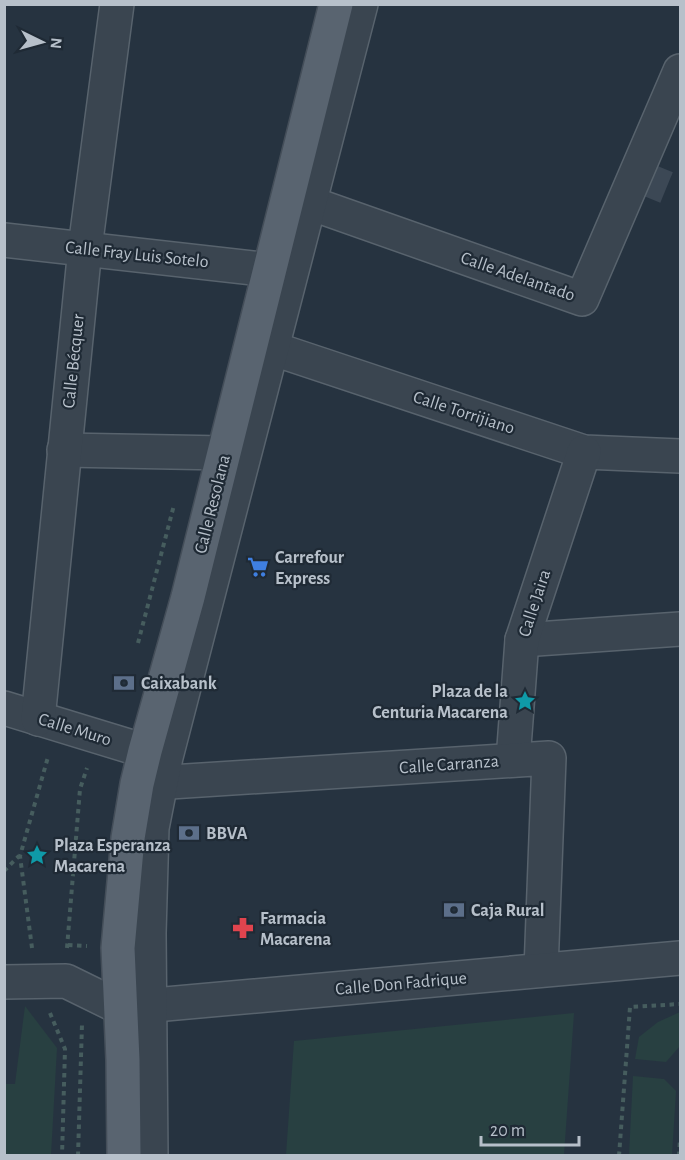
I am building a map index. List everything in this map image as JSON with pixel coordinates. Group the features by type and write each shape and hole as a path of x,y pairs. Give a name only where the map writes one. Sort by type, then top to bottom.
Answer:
{"main road":[{"name":"Calle Resolana","path":"124,1155 135,1007 118,948 128,838 149,783 145,751 225,453 262,345 270,270 299,200 336,4"}],"street":[{"name":"Calle Bécquer","path":"48,721 64,450 85,248 117,4"},
{"name":"Calle Resolana","path":"149,783 166,757 262,345 299,200 361,4"},
{"name":"Calle Adelantado","path":"299,200 582,299 681,71"},
{"name":"Calle Fray Luis Sotelo","path":"4,240 270,270"},
{"name":"Calle Torrijiano","path":"262,345 584,452 681,456"},
{"path":"64,450 225,453"},
{"name":"Calle Jaira","path":"513,760 522,640 584,452"},
{"path":"522,640 681,629"},
{"name":"Calle Muro","path":"4,708 145,751"},
{"name":"Calle Carranza","path":"149,783 549,758 541,970"},
{"name":"Calle Don Fadrique","path":"135,1007 681,958"},
{"path":"4,982 51,982 135,1007 151,1155"}],"path":[{"path":"137,647 175,502"},
{"path":"48,721 20,856 65,1049 62,1155"},
{"path":"51,982 68,945 80,789 87,767"},
{"path":"4,871 20,856"},
{"path":"68,945 91,946"},
{"path":"51,982 82,1020 78,1155"},
{"path":"619,1155 630,1007 681,1004"},
{"path":"679,1155 681,1139"}],"green space":[{"path":"25,1006 57,1048 51,1155 5,1155 5,1084 15,1084"},
{"path":"680,1012 680,1046 666,1062 635,1059 639,1037 658,1022"},
{"path":"574,1013 564,1155 286,1155 294,1041"},
{"path":"633,1076 664,1079 676,1091 672,1155 629,1155"}],"tunnel":[{"path":"636,175 680,193"}],"place":[{"name":"Carrefour Express","path":"258,567"},
{"name":"Caixabank","path":"124,683"},
{"name":"Plaza de la Centuria Macarena","path":"525,701"},
{"name":"BBVA","path":"189,833"},
{"name":"Plaza Esperanza Macarena","path":"37,855"},
{"name":"Caja Rural","path":"454,910"},
{"name":"Farmacia Macarena","path":"243,928"}]}
